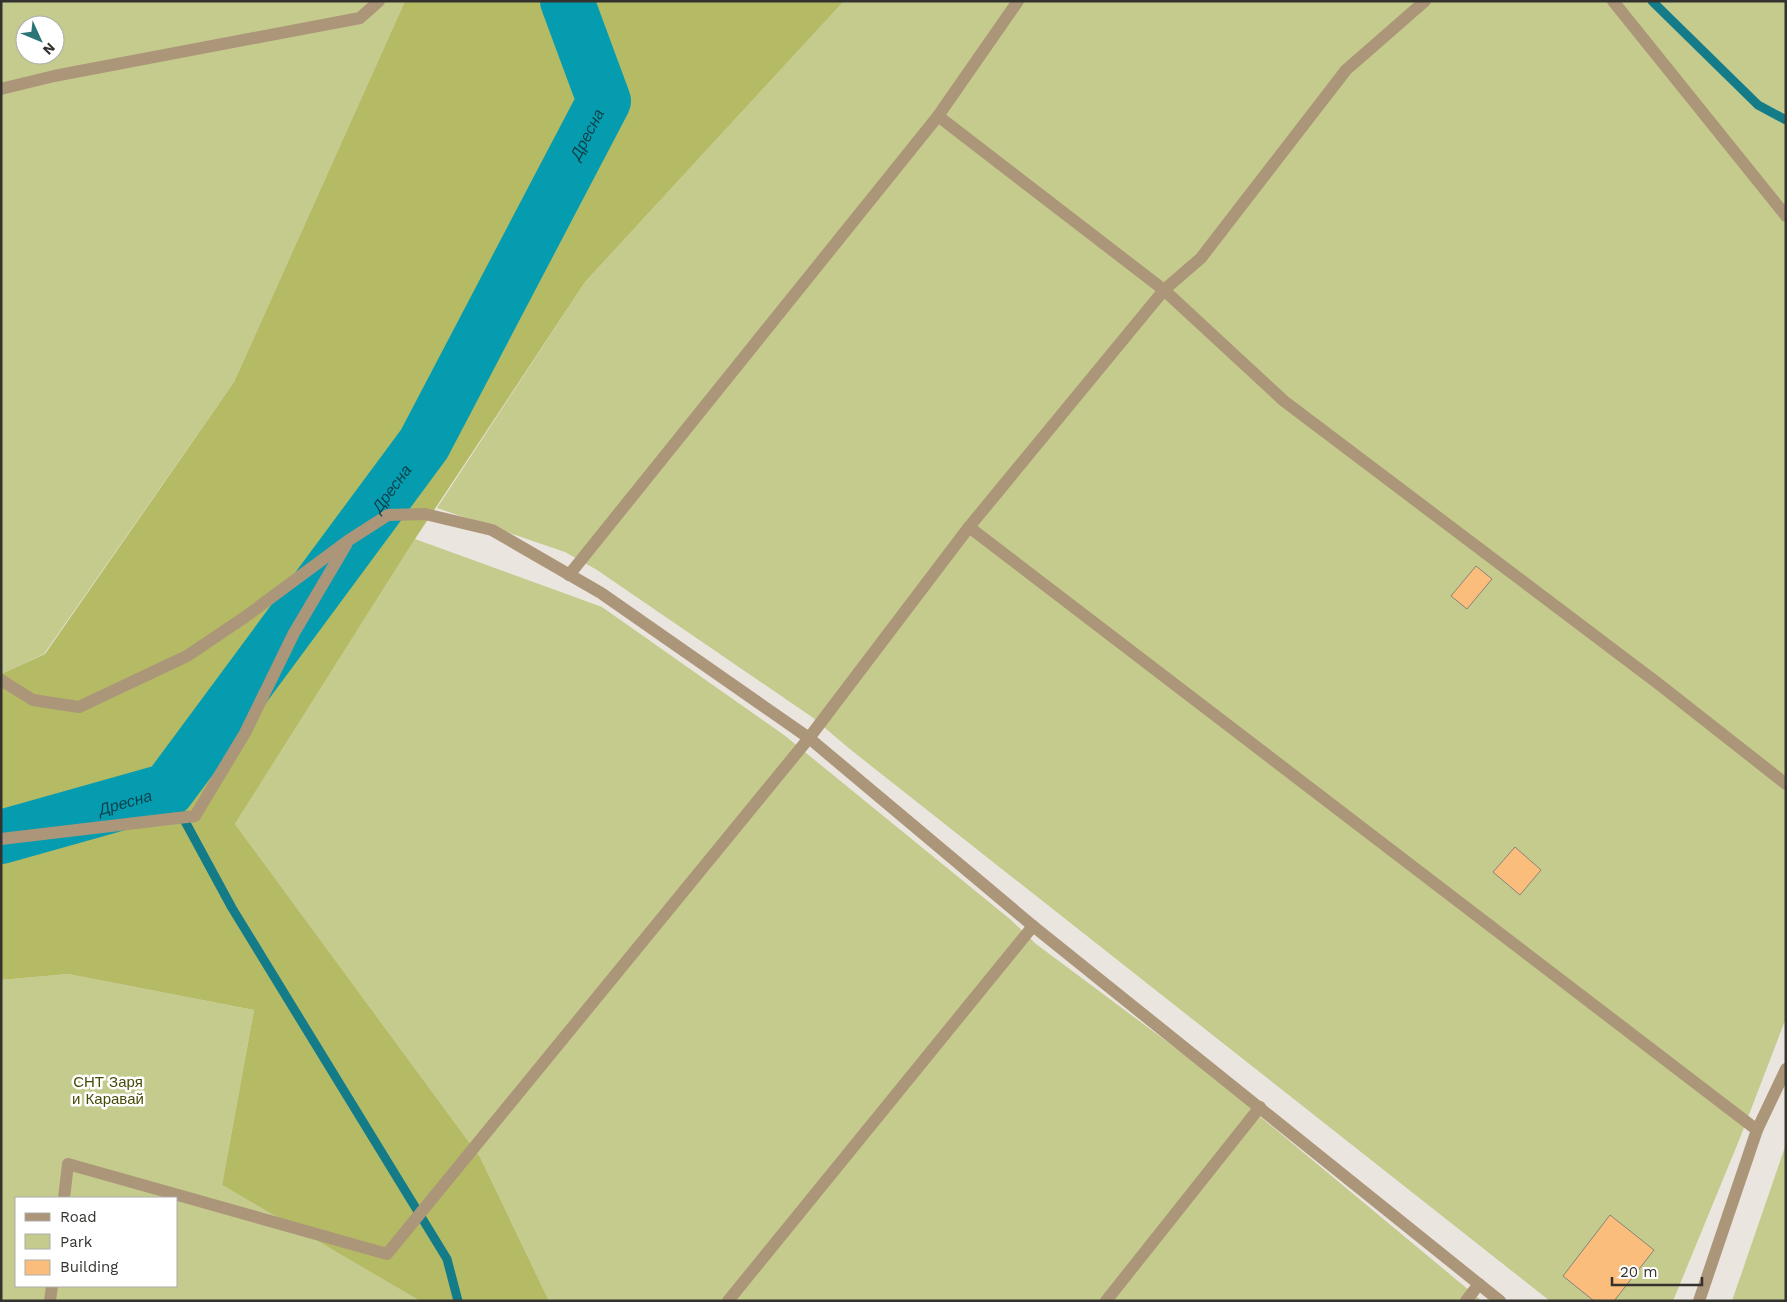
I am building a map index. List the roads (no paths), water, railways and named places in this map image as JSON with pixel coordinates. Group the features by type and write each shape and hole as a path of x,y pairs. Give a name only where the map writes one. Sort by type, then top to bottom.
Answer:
{"street":[{"path":"1,88 54,76 360,18 379,1"},
{"path":"569,574 938,116 1018,1"},
{"path":"64,1197 68,1164 387,1254 809,738 969,528 1164,290 1201,258 1346,70 1425,1"},
{"path":"1613,1 1786,216"},
{"path":"938,116 1164,290 1284,401 1652,679 1786,784"},
{"path":"1,680 33,700 79,707 187,656 388,515 425,514 492,530 601,593 809,738 1033,926 1500,1301"},
{"path":"969,528 1757,1130"},
{"path":"1,839 195,816 245,733 294,633 349,541"},
{"path":"728,1301 1033,926"},
{"path":"1699,1301 1757,1130 1786,1069"},
{"path":"1106,1301 1260,1107"},
{"path":"1466,1301 1479,1284"},
{"path":"50,1301 52,1287"}],"waterway":[{"name":"Дресна","path":"1,837 168,790 424,444 604,101 567,1"},
{"path":"1652,1 1758,105 1786,120"},
{"path":"168,790 232,908 447,1259 458,1301"}],"park label":[{"name":"СНТ Заря и Каравай","path":"108,1090"}]}
